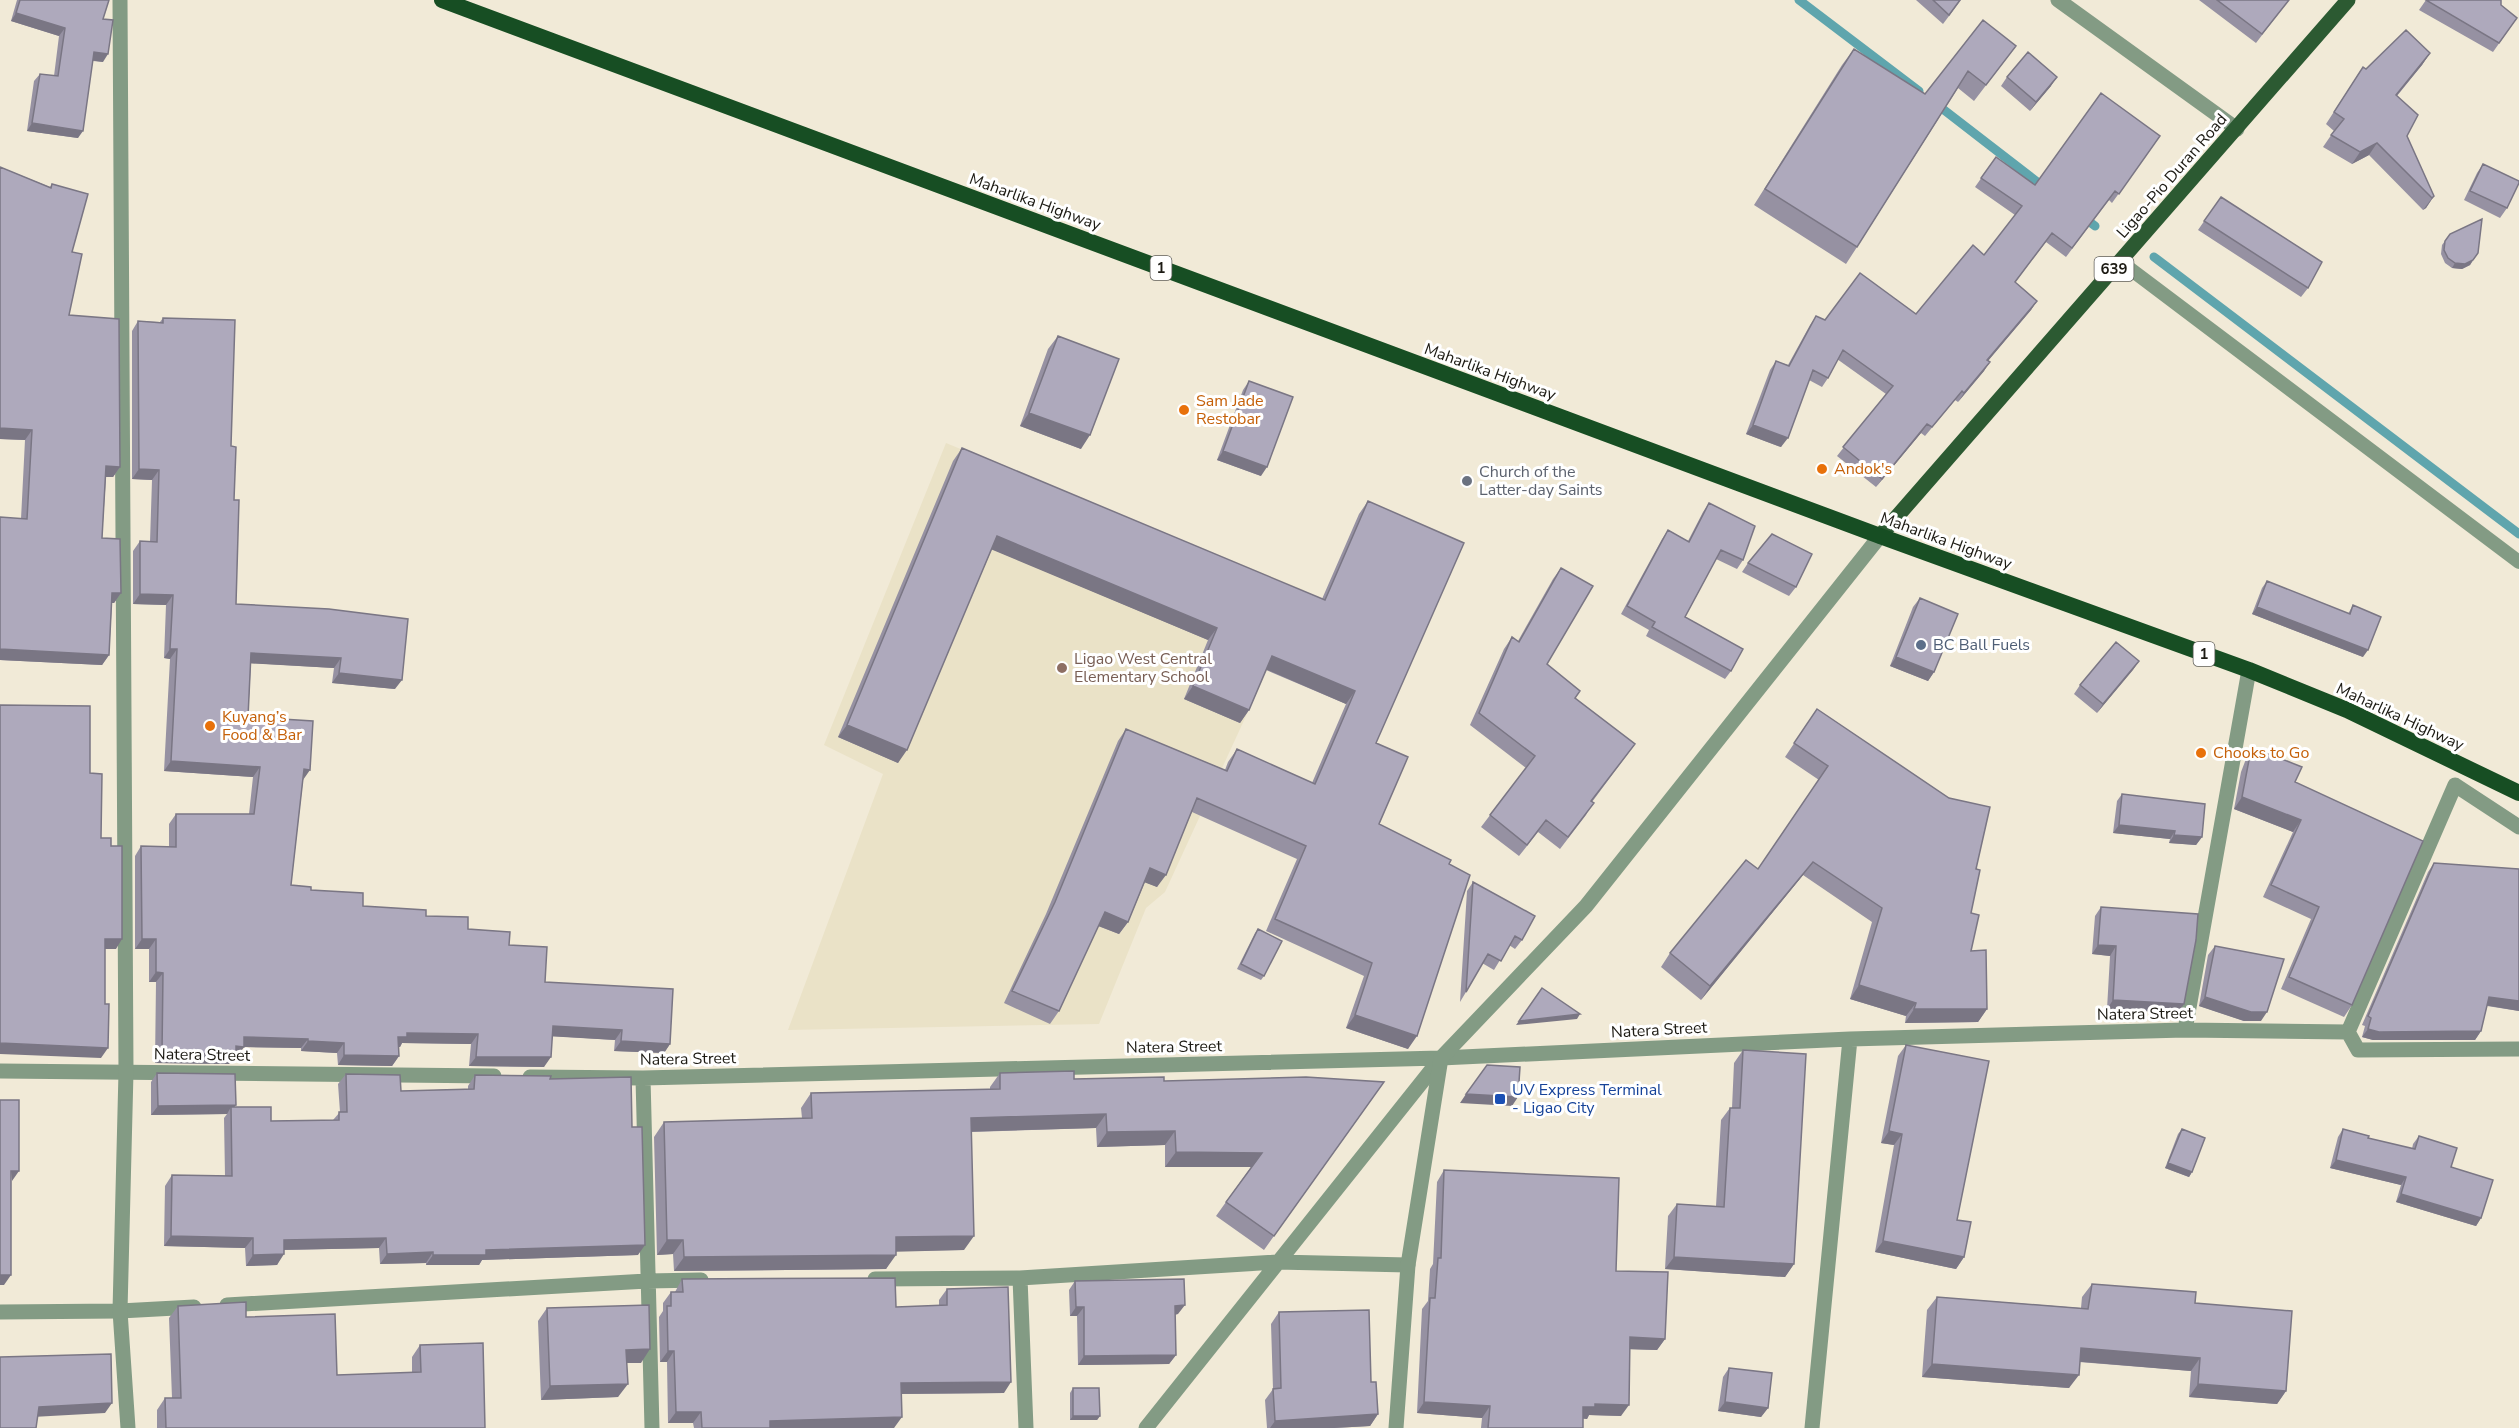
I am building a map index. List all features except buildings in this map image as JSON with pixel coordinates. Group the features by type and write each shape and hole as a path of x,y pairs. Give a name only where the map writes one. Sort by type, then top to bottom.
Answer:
{"highway":[{"name":"Maharlika Highway","path":"442,0 1880,536 2249,670 2347,710 2519,793"}],"main road":[{"name":"Ligao-Pio Duran Road","path":"1880,536 2348,0"}],"street":[{"path":"120,0 126,1072 120,1311 128,1428"},
{"path":"2058,0 2237,129"},
{"path":"1146,1428 1442,1058 1586,906 1880,536"},
{"path":"2185,1030 2249,670"},
{"path":"2519,827 2455,784 2348,1032 2358,1050 2519,1049"},
{"name":"Natera Street","path":"0,1071 643,1078 1442,1058 1850,1039 2185,1030 2348,1032"},
{"path":"1812,1428 1850,1039"},
{"path":"1396,1428 1408,1265 1442,1058"},
{"path":"643,1078 651,1428"},
{"path":"856,1279 1020,1278 1277,1262 1408,1265"},
{"path":"1020,1278 1026,1428"},
{"path":"0,1312 120,1311 646,1281 717,1280"}],"lane":[{"path":"2121,262 2519,562"}],"shaded area":[{"name":"Ligao West Central Elementary School","path":"946,443 1304,590 1165,892 1146,908 1099,1024 788,1030 883,774 824,745"}],"waterway":[{"path":"1799,0 1919,91"},
{"path":"1935,103 2045,188"},
{"path":"2082,216 2095,226"},
{"path":"2154,257 2519,534"}],"place":[{"name":"Sam Jade Restobar","path":"1184,410"},
{"name":"Andok's","path":"1822,469"},
{"name":"Church of the Latter-day Saints","path":"1467,481"},
{"name":"BC Ball Fuels","path":"1921,645"},
{"name":"Ligao West Central Elementary School","path":"1062,668"},
{"name":"Kuyang’s Food & Bar","path":"210,726"},
{"name":"Chooks to Go","path":"2201,753"},
{"name":"UV Express Terminal - Ligao City","path":"1500,1099"}]}
